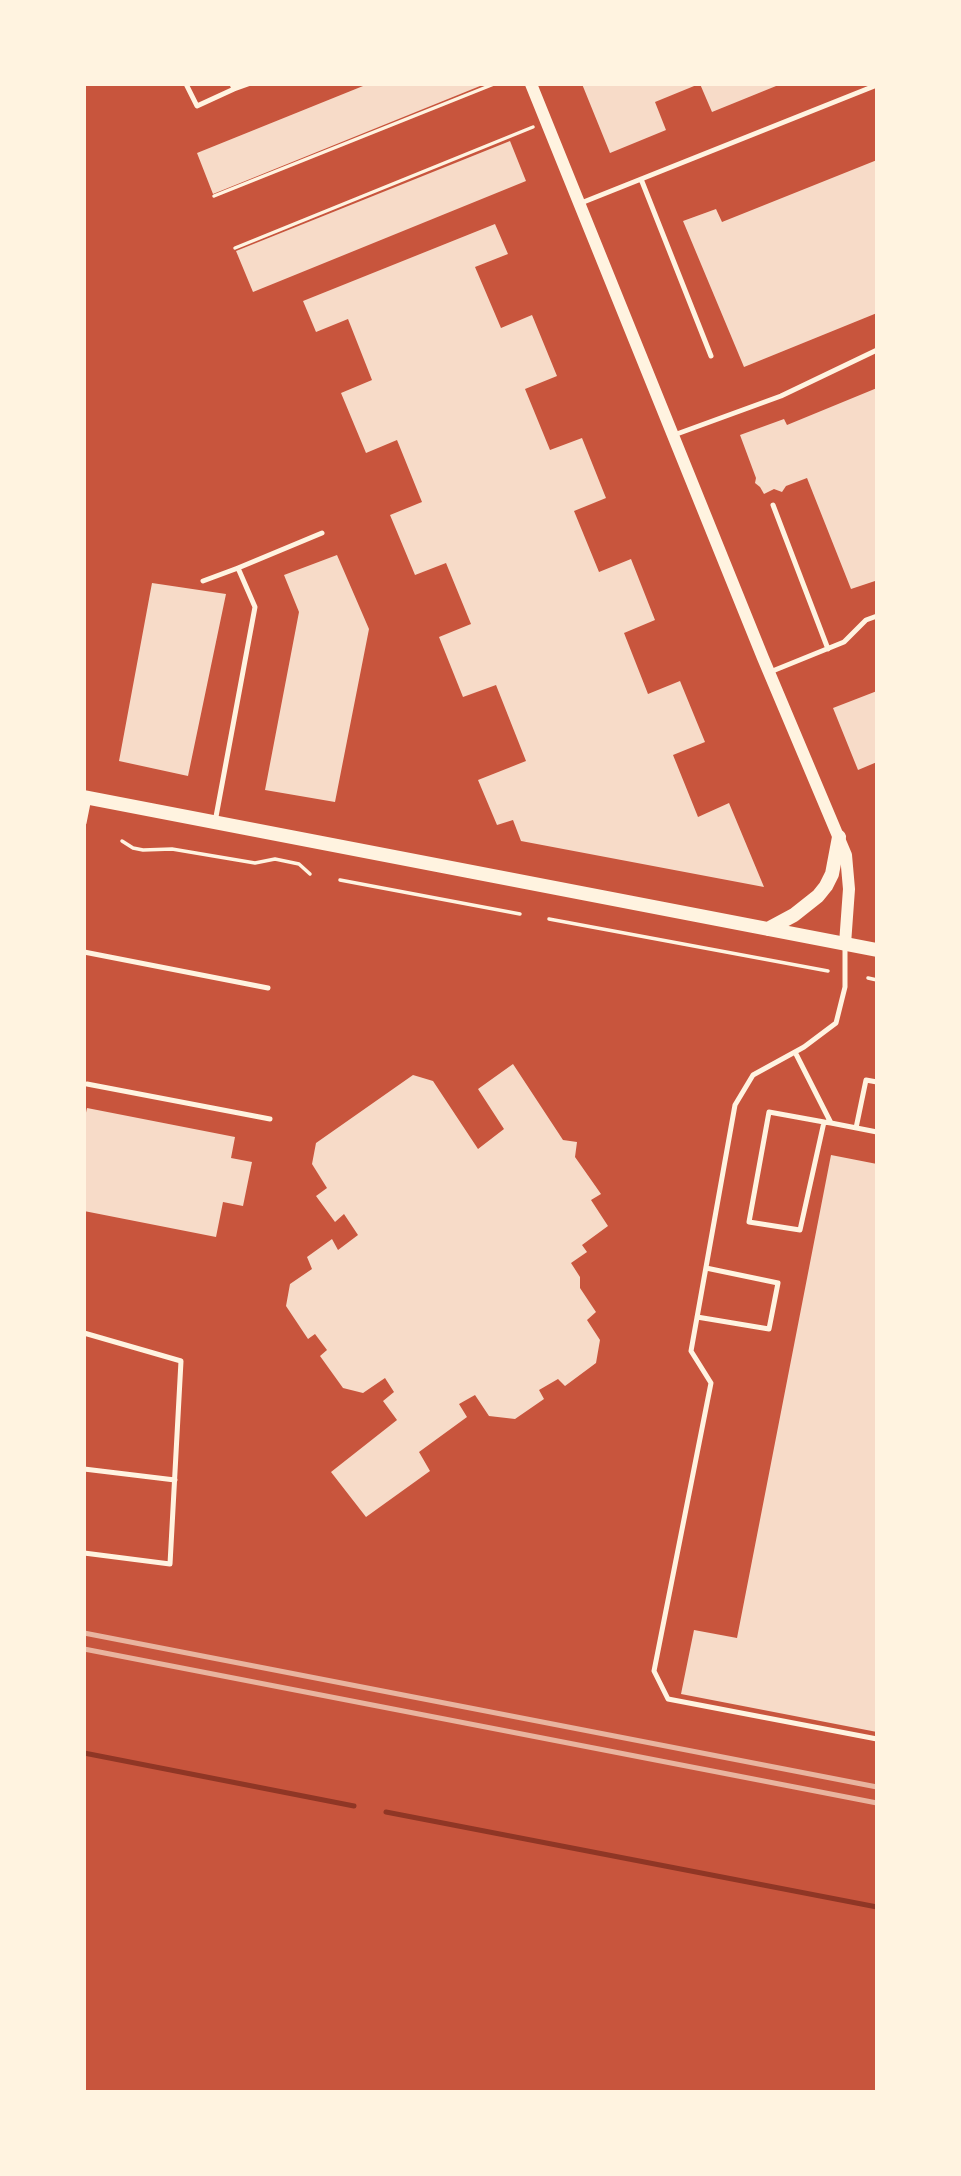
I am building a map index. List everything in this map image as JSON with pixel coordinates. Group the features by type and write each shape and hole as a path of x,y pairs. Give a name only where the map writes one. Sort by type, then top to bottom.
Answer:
{"main road":[{"path":"86,798 877,950"},
{"path":"768,929 794,915 827,886 835,864 839,837"}],"street":[{"path":"531,84 769,673 846,855 849,876 845,944"}],"lane":[{"path":"186,84 197,106 233,87 248,84"},
{"path":"578,204 877,85"},
{"path":"641,179 711,356"},
{"path":"673,436 782,396 877,350"},
{"path":"773,505 828,649"},
{"path":"203,581 322,533"},
{"path":"215,822 254,607 238,568"},
{"path":"769,673 844,642 866,620 877,616"},
{"path":"84,823 86,798"},
{"path":"845,944 845,987 836,1023 795,1052 753,1074 735,1105 691,1351 711,1383 654,1671 668,1699 877,1738"},
{"path":"84,952 268,988"},
{"path":"795,1052 831,1123"},
{"path":"856,1128 866,1080 877,1082"},
{"path":"87,1084 270,1119"},
{"path":"824,1122 800,1230 749,1222 769,1112 831,1123 877,1132"},
{"path":"697,1317 769,1329 772,1317 778,1283 706,1268"},
{"path":"84,1333 181,1361 170,1564 84,1553"},
{"path":"84,1469 175,1480"}],"path":[{"path":"214,196 494,84"},
{"path":"235,248 535,127"},
{"path":"122,841 133,848 143,850 172,849 255,863 275,859 299,864 310,874"},
{"path":"340,880 520,914"},
{"path":"549,919 828,971"},
{"path":"868,978 877,980"}],"building":[{"path":"368,84 485,84 213,194 197,153"},
{"path":"582,84 699,84 655,102 666,130 610,153"},
{"path":"700,84 781,84 712,112"},
{"path":"510,141 526,181 253,292 236,251"},
{"path":"877,160 877,313 744,367 683,221 716,209 722,222"},
{"path":"495,224 508,254 475,267 501,328 532,315 557,376 525,389 550,450 582,438 606,498 574,511 599,572 631,559 655,620 624,633 648,694 680,681 705,742 673,755 698,817 729,803 764,887 521,841 513,820 497,825 478,780 526,761 496,685 463,697 439,637 471,624 446,563 415,575 390,515 422,502 397,440 366,453 341,393 372,380 348,319 316,332 303,301"},
{"path":"877,388 877,585 875,581 851,589 807,478 786,486 782,492 774,489 764,494 755,483 756,478 740,435 784,419 787,425"},
{"path":"337,555 369,629 335,802 265,790 299,612 284,575"},
{"path":"152,583 226,594 188,776 119,761"},
{"path":"877,691 877,762 858,770 833,708"},
{"path":"513,1064 563,1140 577,1142 575,1157 601,1194 591,1200 608,1226 582,1245 587,1252 571,1263 580,1277 580,1288 596,1312 587,1320 600,1340 596,1363 565,1386 558,1379 539,1390 544,1399 515,1419 489,1416 475,1395 459,1404 467,1417 419,1452 430,1471 366,1517 331,1472 397,1420 383,1401 394,1392 385,1378 363,1393 343,1388 320,1356 327,1350 315,1334 308,1339 286,1306 290,1284 312,1269 307,1257 332,1239 338,1250 358,1235 344,1214 335,1222 316,1196 327,1188 312,1164 316,1143 413,1075 433,1081 478,1149 504,1129 478,1089"},
{"path":"87,1108 235,1137 231,1158 252,1162 243,1206 223,1202 216,1237 84,1211 84,1122"},
{"path":"831,1155 877,1164 877,1732 681,1694 694,1630 737,1638"}],"waterway":[{"path":"84,1753 354,1806"},
{"path":"386,1812 877,1907"}],"railway":[{"path":"84,1633 877,1787"},
{"path":"84,1649 877,1803"}]}
